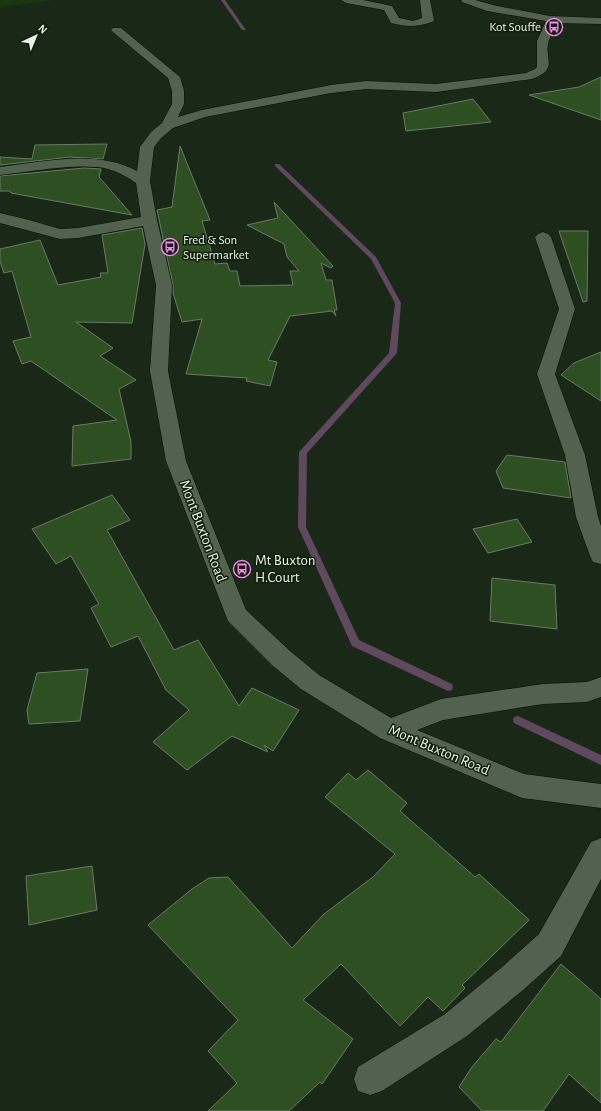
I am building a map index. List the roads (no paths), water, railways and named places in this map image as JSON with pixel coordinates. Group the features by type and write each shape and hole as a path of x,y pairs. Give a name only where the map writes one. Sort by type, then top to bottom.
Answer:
{"street":[{"path":"346,0 388,8 394,21 413,24 428,20 425,0"},
{"path":"466,0 478,6 550,19 601,21"},
{"path":"168,125 202,114 331,89 366,85 436,88 528,76 538,72 542,67 543,41 552,22 550,19"},
{"path":"117,30 174,77 178,91 178,104 168,125"},
{"name":"Mont Buxton Road","path":"168,125 156,135 147,147 143,181 149,220 164,285 159,371 176,461 236,615 281,658 310,682 389,730 522,786 601,796"},
{"path":"0,171 68,164 104,164 127,171 143,181"},
{"path":"0,218 24,223 42,230 60,234 78,233 149,220"},
{"path":"543,237 567,310 546,374 575,456 587,517 601,556"},
{"path":"389,730 441,710 543,694 587,692 601,687"},
{"path":"370,1079 456,1025 512,979 550,945 601,851"}],"waterway":[{"path":"223,0 244,29"},
{"path":"277,165 374,258 398,303 393,353 303,452 302,527 355,643 448,687"},
{"path":"518,720 601,760"}],"place":[{"name":"Kot Souffe","path":"554,27"},
{"name":"Fred & Son Supermarket","path":"170,247"},
{"name":"Mt Buxton H.Court","path":"242,569"}]}
